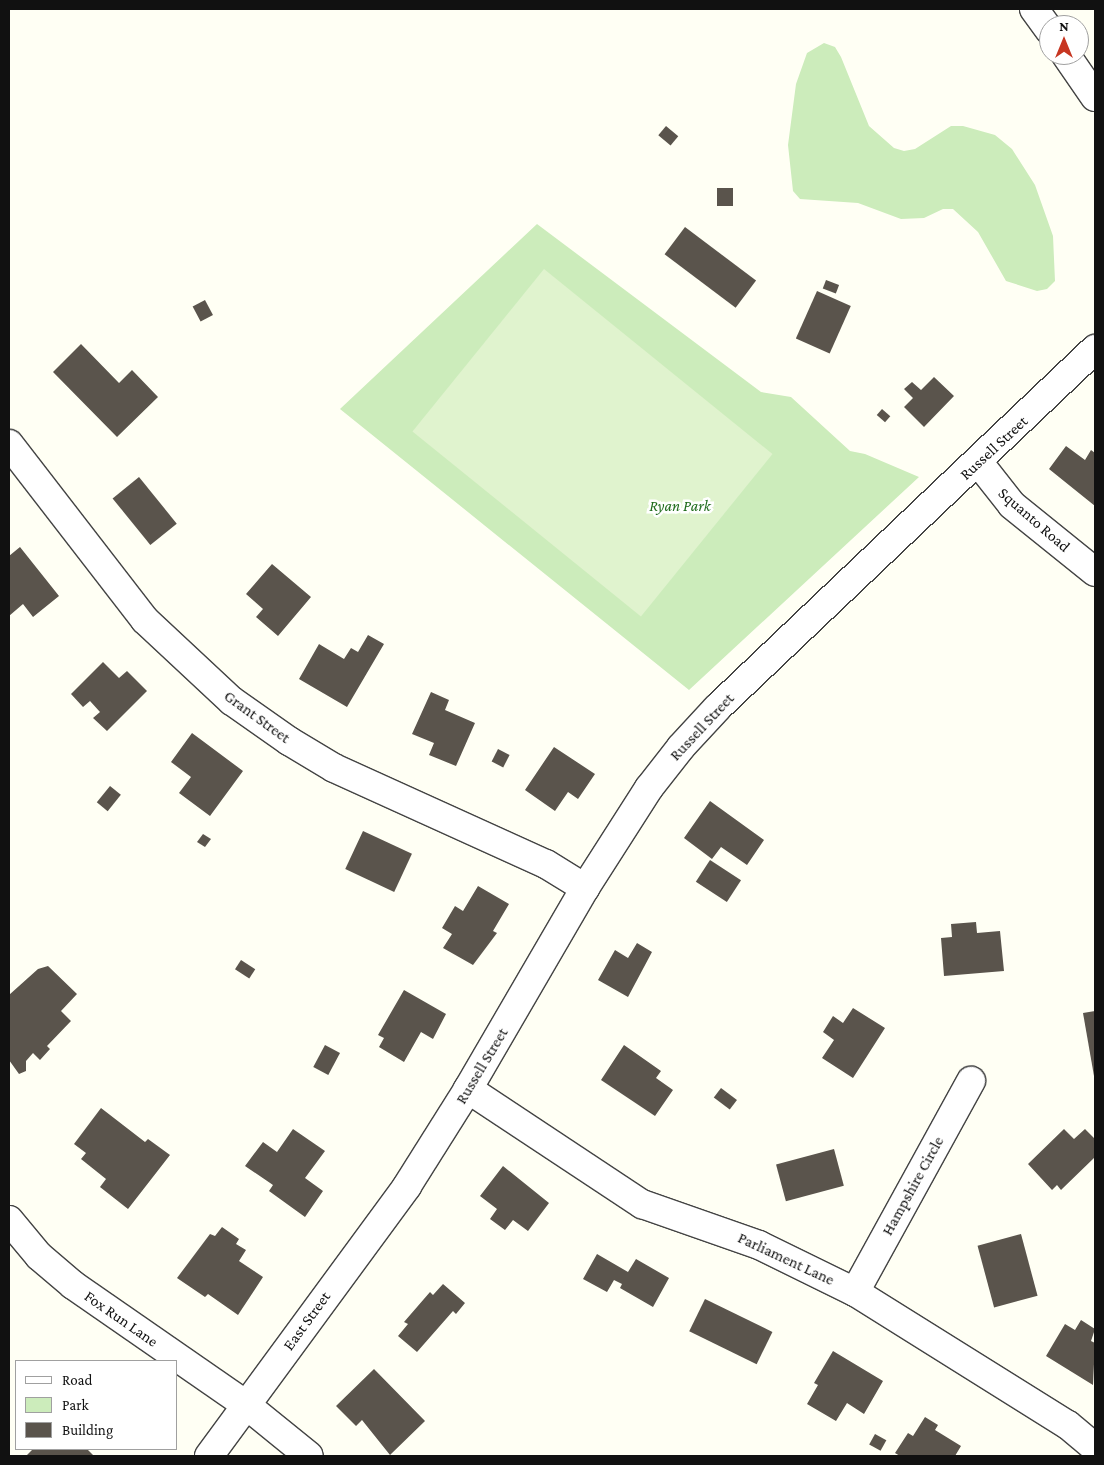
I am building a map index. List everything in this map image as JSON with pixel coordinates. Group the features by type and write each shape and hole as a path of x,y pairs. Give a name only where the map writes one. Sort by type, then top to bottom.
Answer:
{"street":[{"path":"1073,65 1095,97"},
{"name":"Russell Street","path":"407,1186 468,1089 584,888 649,788 699,726 979,463 1095,348"},
{"name":"Grant Street","path":"9,444 145,620 232,701 289,741 334,768 551,867 584,888"},
{"name":"Squanto Road","path":"979,463 1012,505 1095,572"},
{"name":"Hampshire Circle","path":"855,1292 971,1081"},
{"name":"Parliament Lane","path":"468,1089 642,1204 759,1245 855,1292 1068,1425 1095,1448"},
{"name":"East Street","path":"209,1456 245,1404 407,1186"},
{"name":"Fox Run Lane","path":"9,1220 39,1256 73,1285 245,1404 309,1456"}],"green space":[{"path":"824,43 835,47 841,57 869,126 894,148 904,151 915,149 951,126 963,126 995,135 1012,149 1035,185 1053,236 1055,281 1047,289 1037,291 1006,281 978,232 953,209 943,209 924,218 901,219 858,203 800,199 793,191 788,145 796,84 807,53"},
{"name":"Ryan Park","path":"537,224 761,392 791,397 850,451 865,454 919,477 689,690 340,409"},
{"path":"544,269 772,454 641,616 412,431"}],"building":[{"path":"666,126 678,136 671,145 658,135"},
{"path":"717,188 733,188 733,206 717,206"},
{"path":"685,227 756,281 736,308 665,254"},
{"path":"826,280 839,285 836,293 823,288"},
{"path":"817,291 851,306 830,354 796,339"},
{"path":"205,300 213,315 201,322 193,307"},
{"path":"81,344 119,383 132,370 158,397 117,437 53,372"},
{"path":"934,377 954,396 924,427 904,407 913,398 904,389 912,382 921,390"},
{"path":"882,409 890,416 885,422 877,415"},
{"path":"1066,446 1085,460 1091,450 1095,453 1095,506 1049,469"},
{"path":"139,477 177,524 150,545 113,498"},
{"path":"20,547 59,596 33,617 23,604 9,616 9,556"},
{"path":"272,564 311,597 278,636 256,617 263,609 246,594"},
{"path":"368,635 384,644 347,707 299,679 319,644 344,659 351,648 358,652"},
{"path":"103,662 119,678 127,671 147,691 107,731 93,718 100,712 90,701 83,707 71,694"},
{"path":"431,692 449,700 445,710 475,723 456,766 429,755 434,743 412,734"},
{"path":"192,733 243,771 210,816 179,793 191,777 171,762"},
{"path":"554,747 595,774 578,799 568,792 555,811 525,790"},
{"path":"498,749 510,755 503,767 492,761"},
{"path":"110,786 121,795 108,811 97,802"},
{"path":"710,801 764,840 747,865 721,847 712,859 684,838"},
{"path":"363,831 412,854 394,892 345,869"},
{"path":"203,834 211,839 205,847 197,842"},
{"path":"710,860 741,880 727,902 696,882"},
{"path":"478,886 509,904 493,931 497,933 473,965 443,948 452,934 442,928 455,906 463,911"},
{"path":"976,922 977,933 1000,931 1004,971 944,976 941,938 952,937 951,924"},
{"path":"637,943 652,952 628,997 598,980 615,950 628,958"},
{"path":"241,960 255,969 249,978 235,969"},
{"path":"48,966 77,994 61,1011 71,1021 47,1046 50,1049 40,1060 33,1053 26,1061 26,1071 19,1074 9,1060 9,995 38,969"},
{"path":"404,990 446,1014 433,1039 421,1032 404,1062 379,1047 384,1038 378,1035"},
{"path":"853,1008 885,1028 853,1078 822,1058 834,1040 823,1032 833,1016 843,1023"},
{"path":"1095,1011 1095,1076 1094,1076 1083,1013"},
{"path":"325,1045 340,1053 328,1075 313,1067"},
{"path":"624,1045 661,1071 656,1078 673,1090 655,1116 601,1080"},
{"path":"721,1088 737,1100 730,1110 714,1098"},
{"path":"101,1108 145,1142 148,1139 170,1155 128,1209 100,1187 106,1179 81,1159 86,1153 74,1144"},
{"path":"293,1129 325,1151 305,1178 323,1191 305,1217 269,1191 273,1185 245,1166 263,1142 277,1152"},
{"path":"1064,1129 1074,1139 1085,1129 1095,1139 1095,1157 1061,1190 1057,1185 1052,1190 1028,1164"},
{"path":"834,1149 844,1186 786,1201 776,1165"},
{"path":"503,1166 549,1203 528,1231 513,1220 505,1230 490,1219 497,1209 480,1196"},
{"path":"222,1227 239,1239 236,1244 246,1250 239,1261 263,1277 238,1315 208,1294 205,1297 177,1278 210,1234 215,1236"},
{"path":"1021,1234 1038,1296 994,1307 978,1246"},
{"path":"597,1254 628,1272 636,1259 669,1278 653,1307 620,1288 622,1284 614,1280 607,1292 583,1279"},
{"path":"443,1284 465,1303 456,1314 453,1311 417,1352 398,1336 408,1324 404,1322 430,1292 433,1295"},
{"path":"705,1299 772,1332 757,1364 689,1331"},
{"path":"1081,1320 1095,1329 1091,1341 1095,1343 1093,1385 1046,1356 1065,1324 1075,1330"},
{"path":"833,1351 883,1381 864,1414 847,1403 836,1421 807,1404 818,1385 814,1383"},
{"path":"374,1369 425,1421 390,1455 362,1420 356,1426 336,1406"},
{"path":"925,1417 938,1425 935,1430 961,1446 955,1456 900,1456 895,1453 908,1433 913,1436"},
{"path":"875,1434 886,1440 881,1451 869,1444"},
{"path":"32,1450 88,1450 94,1456 26,1456"}]}
